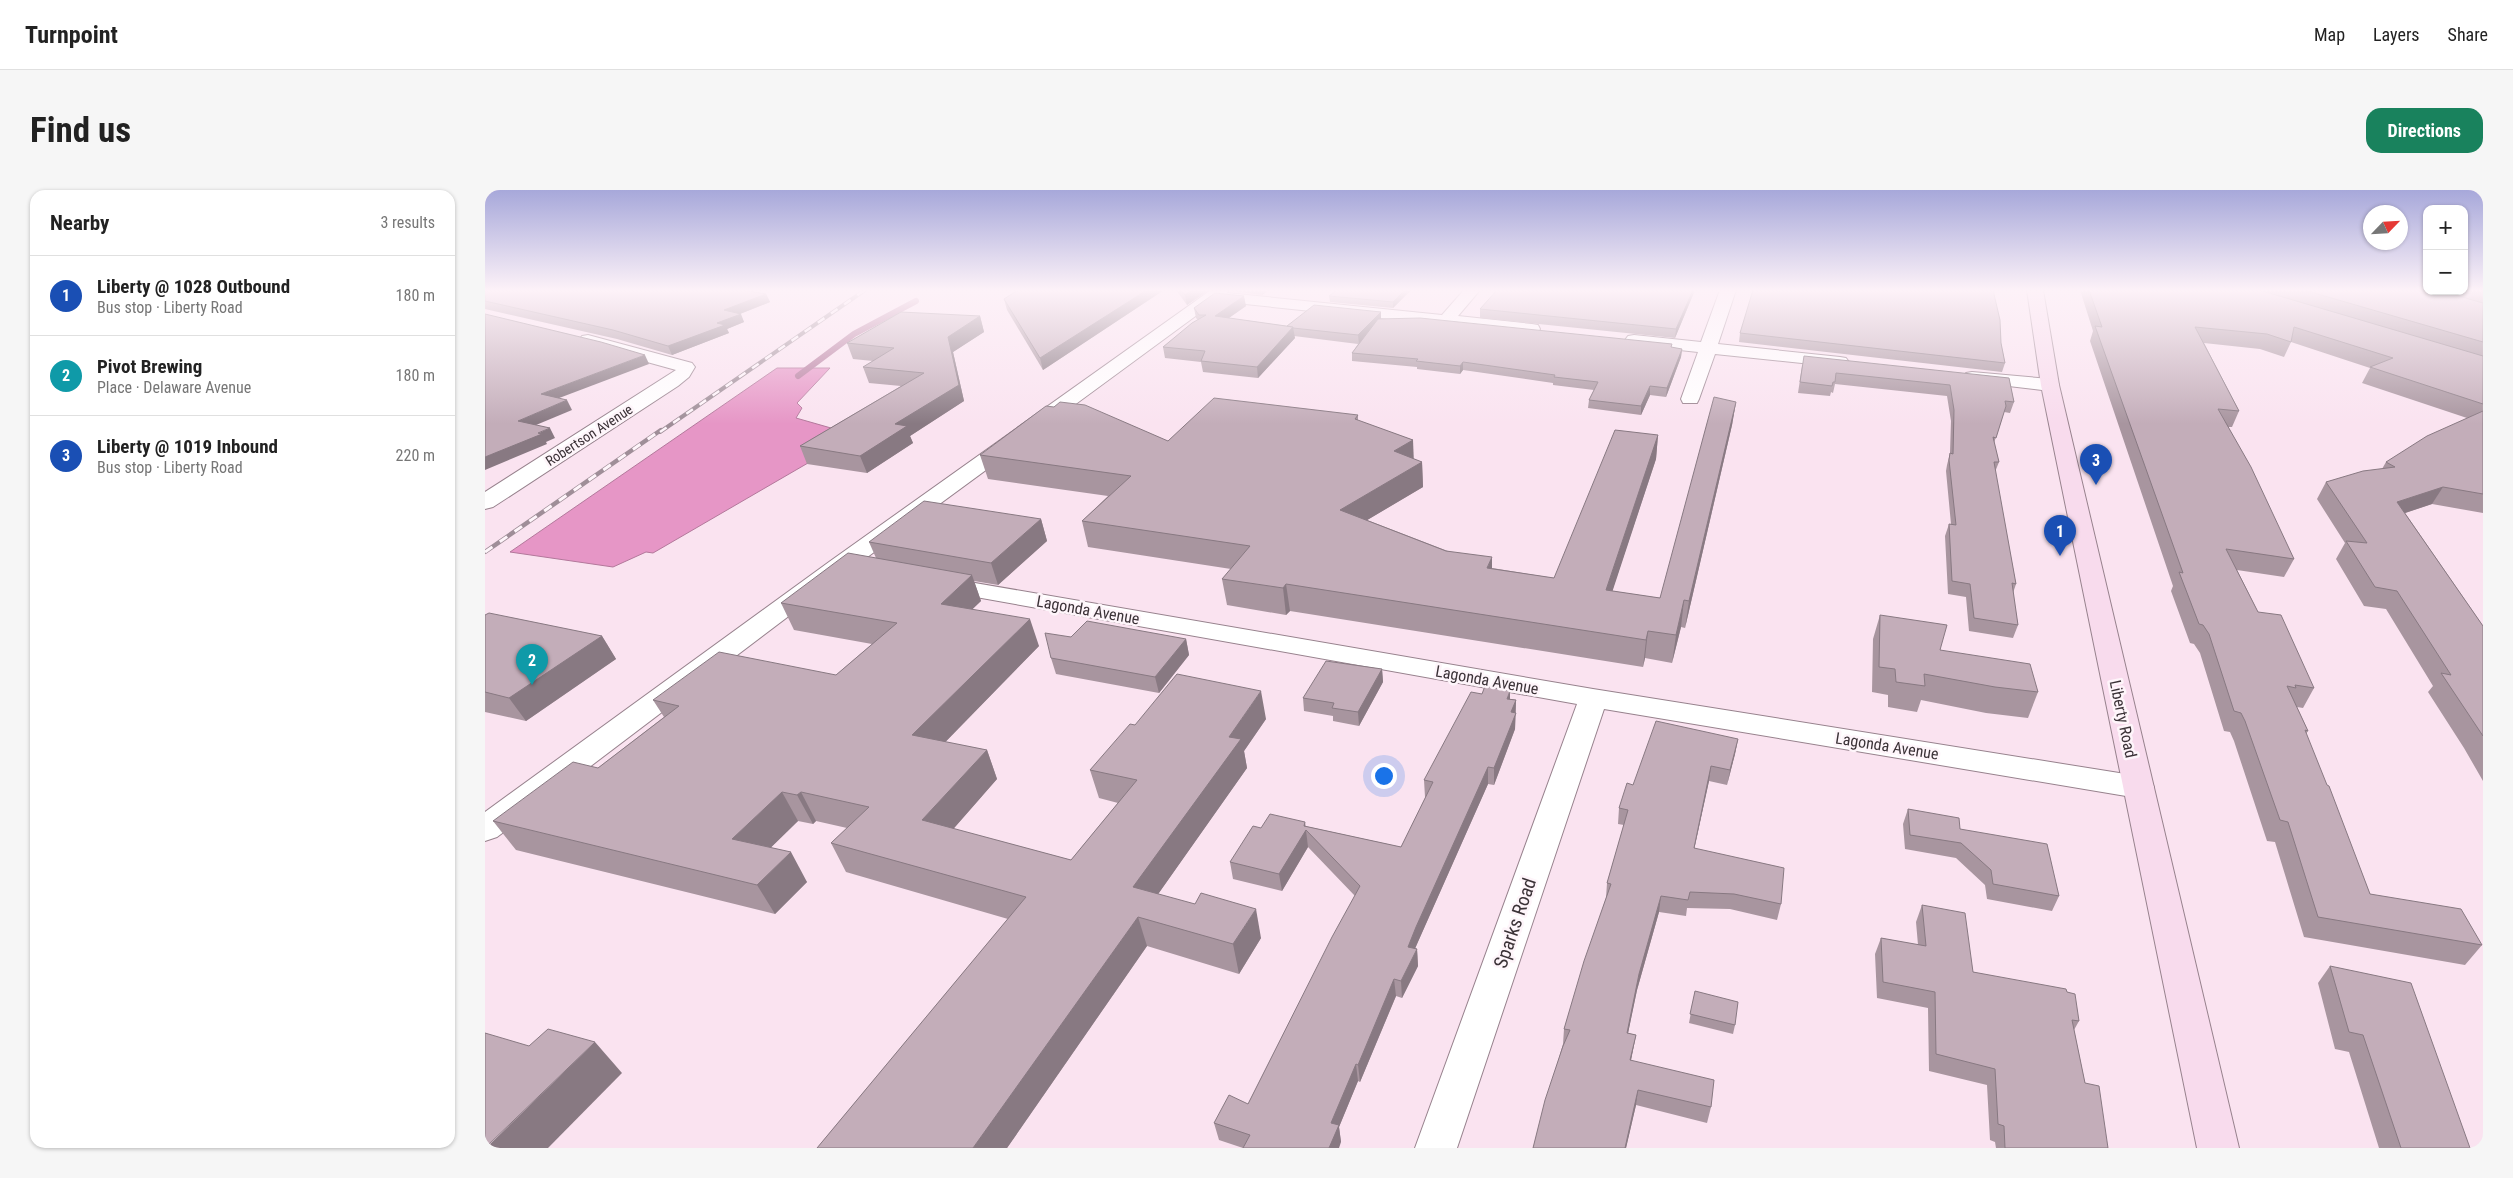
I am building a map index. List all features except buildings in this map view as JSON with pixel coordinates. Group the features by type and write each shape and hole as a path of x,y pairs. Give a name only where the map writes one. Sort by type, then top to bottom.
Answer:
{"main road":[{"name":"Liberty Road","path":"2042,335 2050,385 2218,1148"}],"street":[{"path":"485,829 838,567 1159,335"},
{"path":"1690,399 1712,335"},
{"name":"Robertson Avenue","path":"485,502 671,382 686,367 685,365 572,336"},
{"path":"1620,339 1854,364"},
{"path":"1953,374 2050,385"},
{"path":"838,567 876,573"},
{"name":"Lagonda Avenue","path":"915,580 1593,698 2138,787"},
{"name":"Sparks Road","path":"1436,1148 1593,698"}],"shaded area":[{"path":"777,368 830,368 797,403 802,408 796,418 852,434 808,463 653,553 646,552 613,567 510,552"}],"waterway":[{"path":"798,376 853,335"}],"railway":[{"path":"660,432 800,335"},
{"path":"485,552 661,430"}],"place":[{"name":"Liberty @ 1019 Inbound","path":"2096,485"},
{"name":"Liberty @ 1028 Outbound","path":"2060,556"},
{"name":"Pivot Brewing","path":"532,685"}]}
